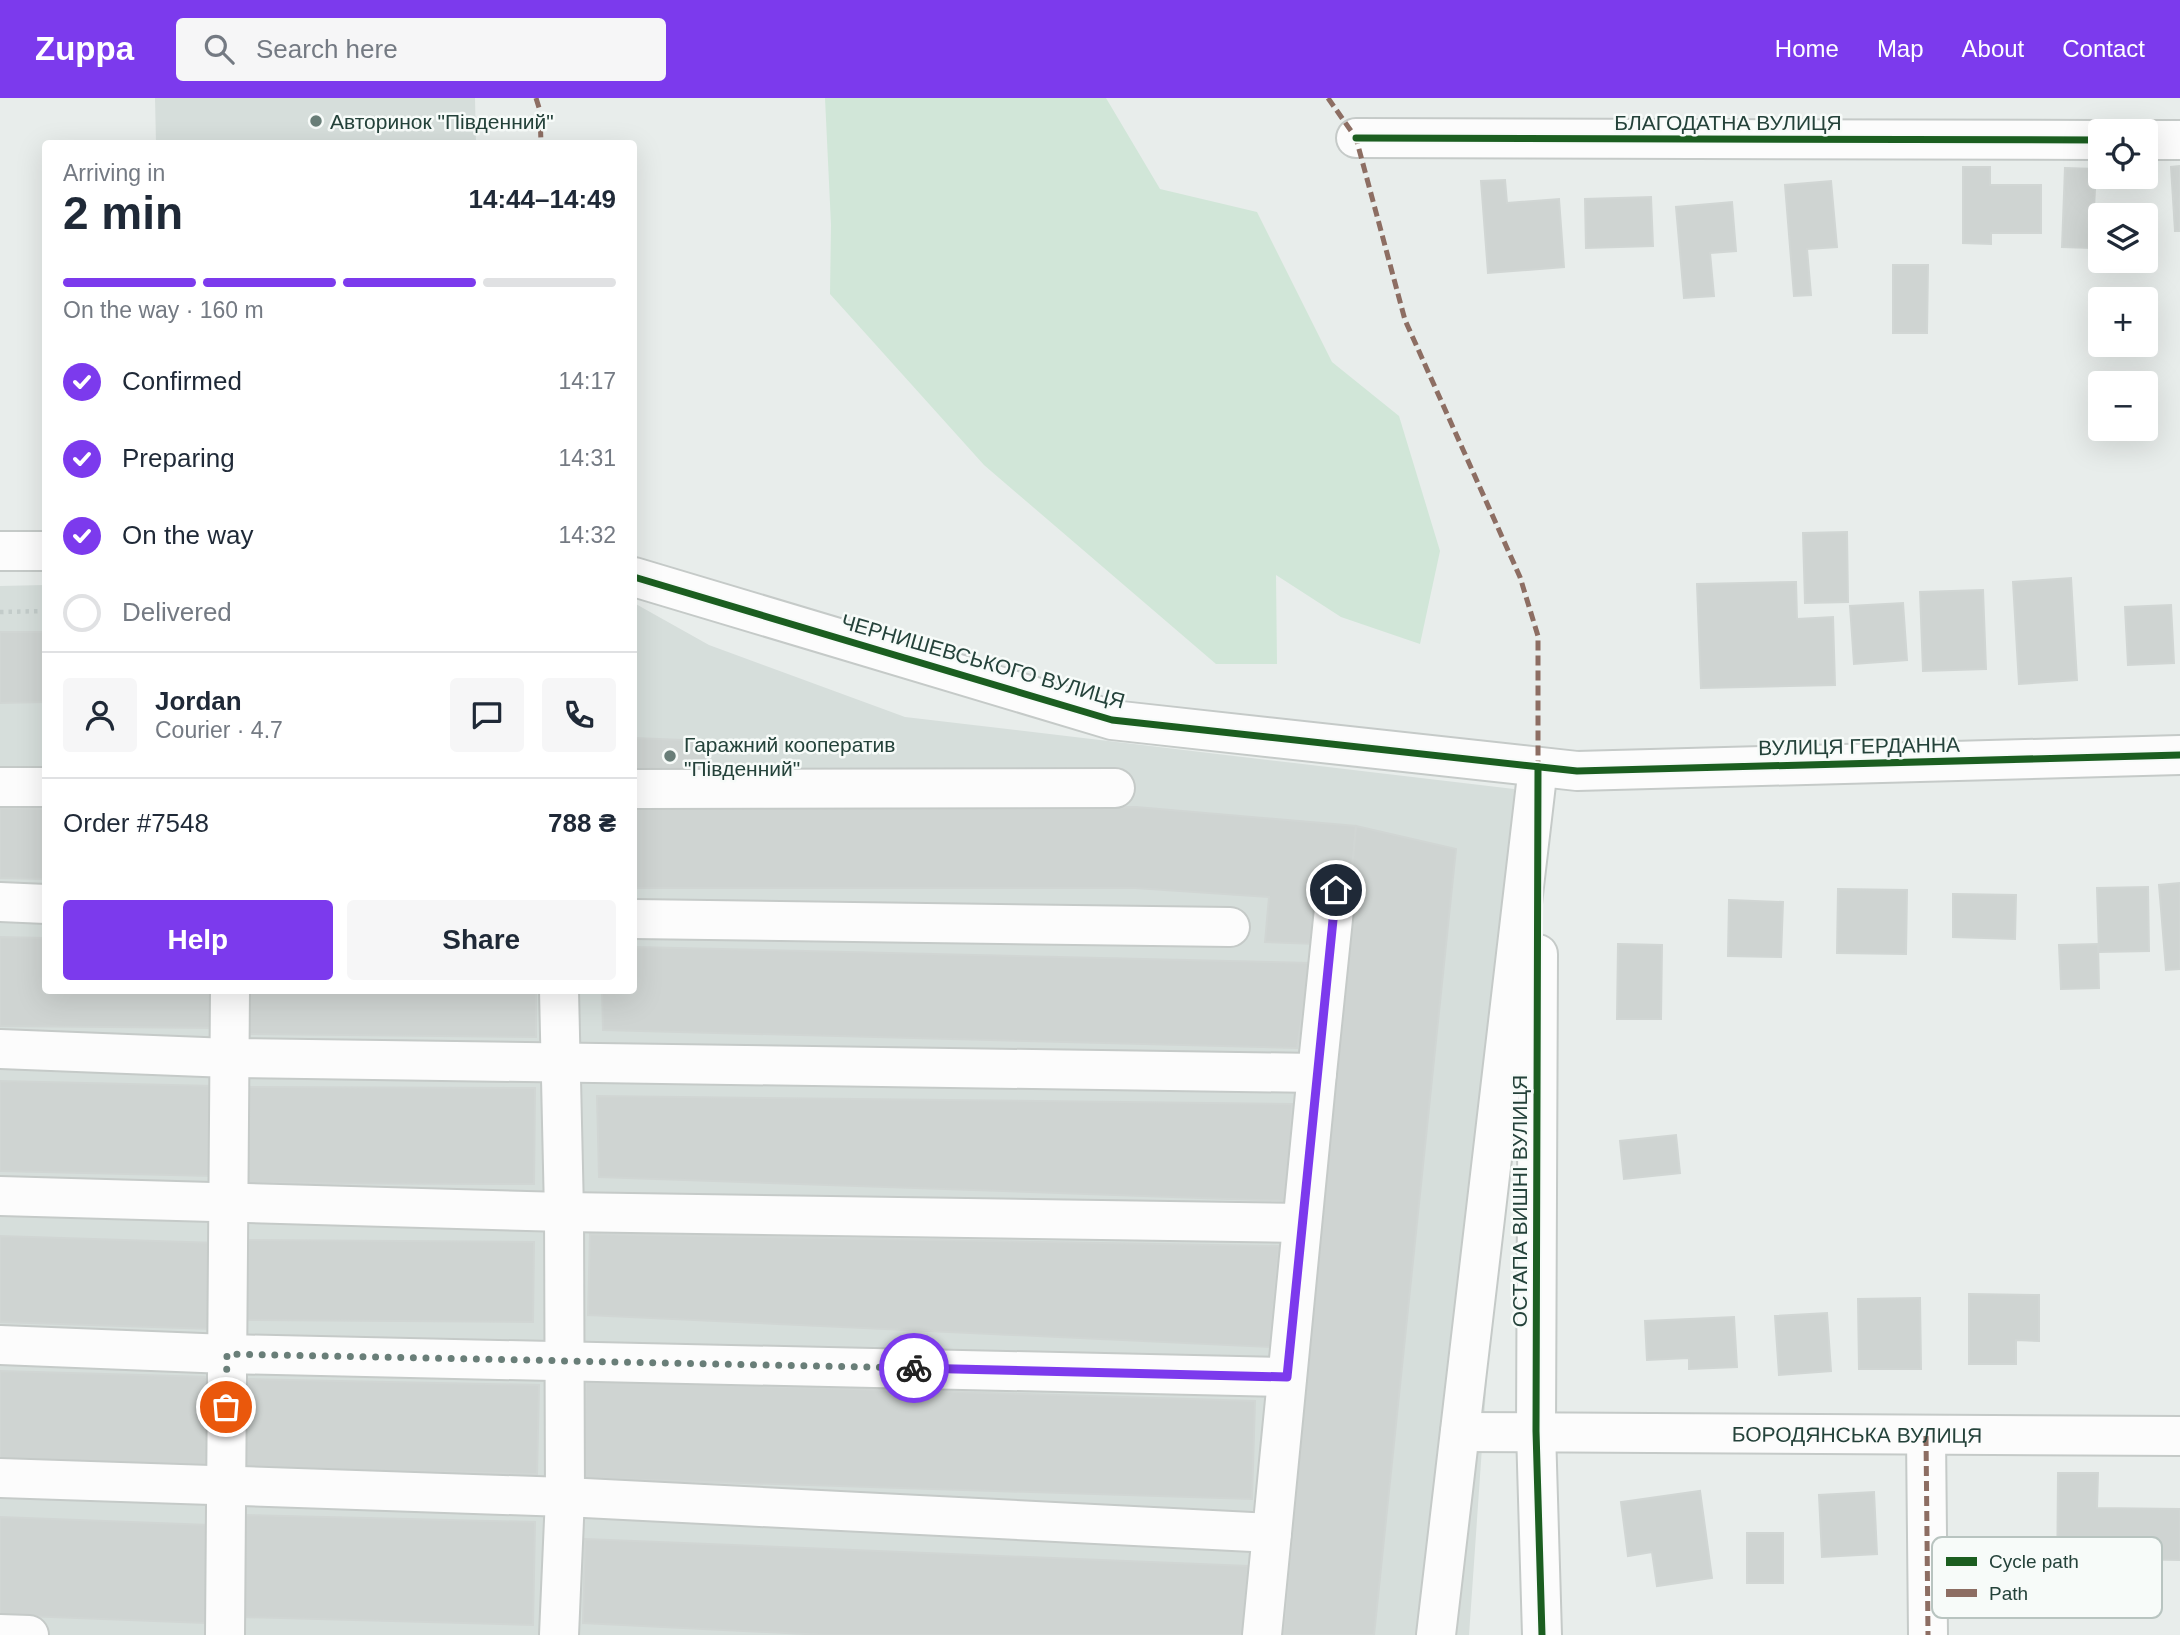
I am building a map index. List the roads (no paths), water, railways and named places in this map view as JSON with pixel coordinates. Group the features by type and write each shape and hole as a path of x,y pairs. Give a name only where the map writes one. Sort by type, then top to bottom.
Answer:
{"street":[{"name":"БЛАГОДАТНА ВУЛИЦЯ","path":"1356,138 2088,140"},
{"path":"2158,140 2180,140"},
{"path":"0,551 42,551"},
{"name":"ЧЕРНИШЕВСЬКОГО ВУЛИЦЯ","path":"637,578 1112,720 1538,766"},
{"name":"ВУЛИЦЯ ГЕРДАННА","path":"1538,766 1577,771 2180,755"},
{"path":"1436,1635 1538,766"},
{"name":"ОСТАПА ВИШНІ ВУЛИЦЯ","path":"1538,766 1536,1431 1542,1635"},
{"path":"0,787 42,788"},
{"path":"637,789 1115,788"},
{"path":"1262,1635 1336,890"},
{"path":"0,902 42,904"},
{"path":"637,919 1230,927"},
{"path":"225,1635 230,994"},
{"path":"559,994 564,1212 565,1497 559,1635"},
{"path":"0,1049 229,1058 1317,1073"},
{"path":"0,1196 564,1212 1302,1223"},
{"path":"0,1345 227,1354 1287,1377"},
{"name":"БОРОДЯНСЬКА ВУЛИЦЯ","path":"1460,1432 2180,1436"},
{"path":"1926,1436 1928,1635"},
{"path":"0,1478 565,1497 1272,1533"},
{"path":"0,1634 29,1635"}],"place":[{"name":"Авторинок \"Південний\"","path":"316,121"},
{"name":"Гаражний кооператив \"Південний\"","path":"670,756"}]}
